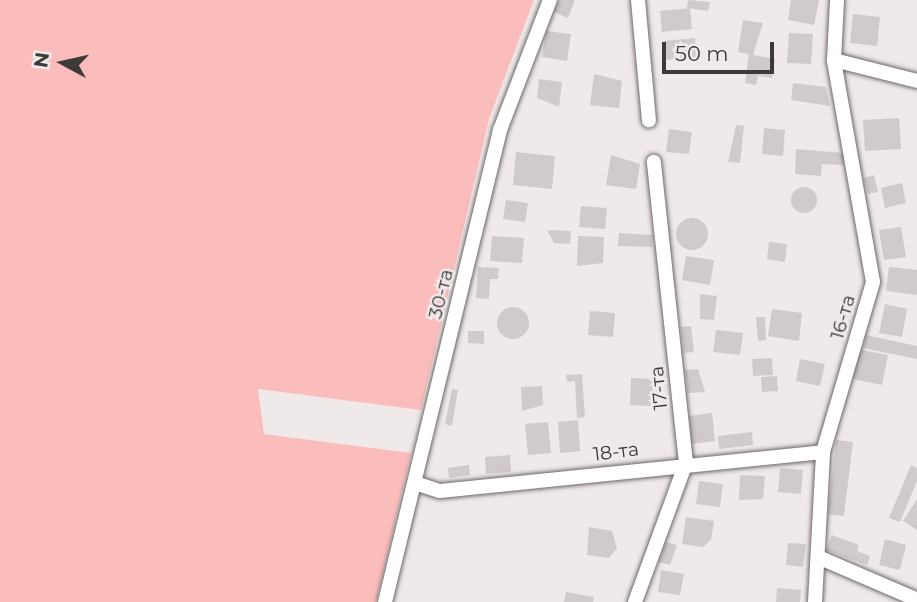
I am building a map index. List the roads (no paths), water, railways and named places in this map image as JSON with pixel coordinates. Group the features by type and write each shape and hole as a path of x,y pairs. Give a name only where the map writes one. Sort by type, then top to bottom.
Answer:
{"street":[{"name":"30-та","path":"385,602 500,130 550,0"},
{"path":"638,0 649,120"},
{"name":"16-та","path":"815,602 823,452 873,282 834,60 836,0"},
{"path":"834,60 917,81"},
{"name":"17-та","path":"635,602 686,463 654,162"},
{"name":"18-та","path":"415,483 440,491 686,463 823,452"},
{"path":"818,557 914,598"}]}
